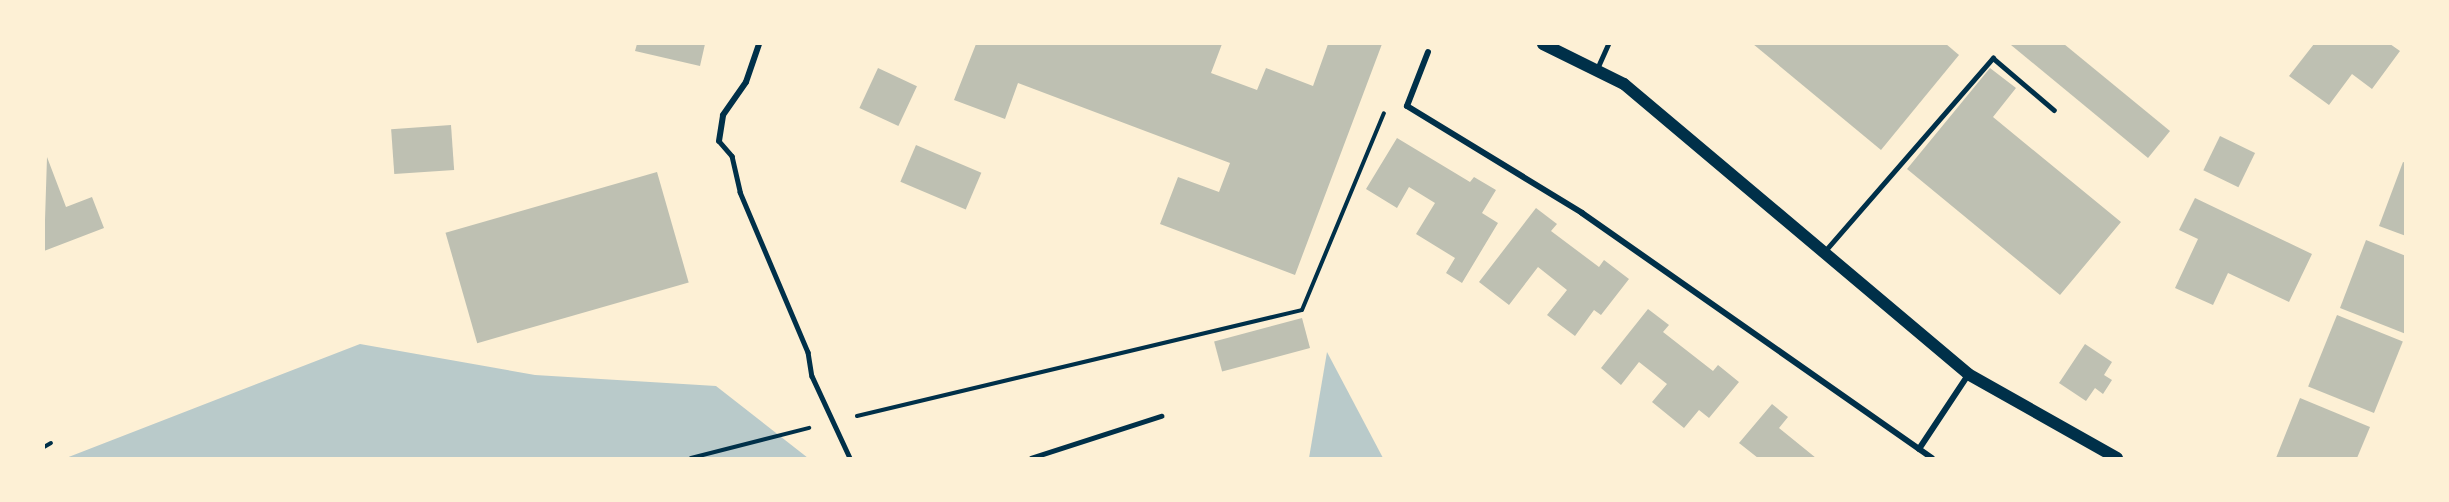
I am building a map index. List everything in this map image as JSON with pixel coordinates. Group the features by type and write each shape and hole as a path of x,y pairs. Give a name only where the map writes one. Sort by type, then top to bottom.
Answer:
{"main road":[{"path":"1543,44 1624,84 1703,147 1823,253 1968,374 2117,459"}],"street":[{"path":"719,141 723,115 746,82 759,44"},
{"path":"1428,52 1407,106 1582,213 1932,459"},
{"path":"1919,449 1968,374"}],"lane":[{"path":"1596,71 1608,44"},
{"path":"1823,253 1993,58 2054,110"},
{"path":"719,141 732,156 740,192 801,333 832,422 850,459"},
{"path":"1030,459 1161,417"}],"path":[{"path":"691,459 832,422 1302,310 1391,106"},
{"path":"44,447 51,443"}],"shaded area":[{"path":"360,344 535,375 716,386 808,458 66,458"},
{"path":"1327,352 1383,458 1309,458"}],"building":[{"path":"637,44 705,44 700,66 635,51"},
{"path":"976,44 1222,44 1211,73 1257,90 1266,68 1313,86 1328,44 1382,44 1295,275 1160,224 1178,177 1219,192 1230,163 1018,83 1005,119 954,100"},
{"path":"1753,44 1946,44 1959,55 1881,150"},
{"path":"2064,44 2170,131 2148,158 2011,45"},
{"path":"2314,44 2390,44 2400,51 2372,89 2352,74 2329,105 2289,76"},
{"path":"878,68 917,86 898,126 859,108"},
{"path":"1990,68 2016,88 1993,117 2121,222 2060,295 1907,169"},
{"path":"451,125 454,170 394,174 391,129"},
{"path":"2220,136 2255,153 2238,187 2203,170"},
{"path":"1397,138 1470,182 1474,177 1496,190 1482,213 1498,223 1462,283 1446,273 1455,258 1416,234 1435,203 1409,187 1397,208 1366,189"},
{"path":"916,145 981,173 966,210 900,182"},
{"path":"47,157 66,207 92,197 104,228 44,251"},
{"path":"2403,162 2406,163 2406,236 2379,226"},
{"path":"657,172 689,283 477,343 446,233"},
{"path":"2195,198 2312,254 2289,302 2228,273 2213,305 2175,288 2198,239 2179,230"},
{"path":"1536,208 1557,224 1551,231 1599,267 1604,260 1629,279 1601,315 1594,310 1575,336 1547,315 1567,290 1538,267 1509,305 1479,282"},
{"path":"2366,240 2406,256 2406,334 2340,308"},
{"path":"1648,309 1669,325 1663,332 1713,371 1718,365 1739,382 1709,418 1699,410 1684,428 1652,402 1667,384 1639,362 1621,385 1601,368"},
{"path":"2337,315 2403,342 2374,413 2308,386"},
{"path":"1302,318 1310,348 1222,371 1214,342"},
{"path":"2085,344 2112,362 2104,375 2112,380 2103,394 2095,388 2086,401 2059,383"},
{"path":"2300,398 2370,427 2357,458 2276,458"},
{"path":"1772,404 1788,417 1779,428 1816,458 1758,458 1739,443"}]}
